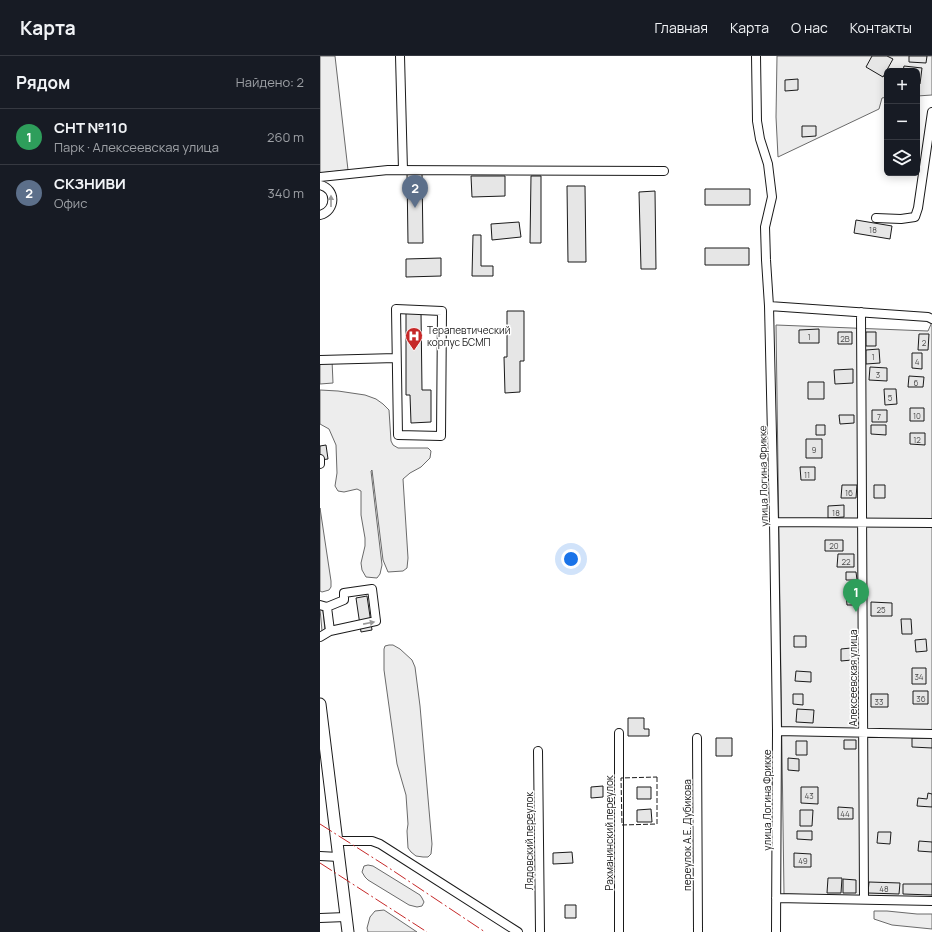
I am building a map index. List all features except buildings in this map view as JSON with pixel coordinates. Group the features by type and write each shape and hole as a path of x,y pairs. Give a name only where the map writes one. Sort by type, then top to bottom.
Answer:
{"main road":[{"path":"320,707 339,857"},
{"path":"320,743 339,857 348,932"}],"street":[{"path":"400,56 403,170"},
{"name":"улица Логина Фрикке","path":"756,56 757,121 760,139 768,164 772,197 765,227 769,306 774,522 777,731 776,932"},
{"path":"876,218 901,219 914,217 918,208 932,112"},
{"path":"320,177 366,171 403,170 664,171"},
{"path":"320,185 330,191 332,204 330,211 326,214 320,215"},
{"path":"769,306 928,317 932,319"},
{"path":"396,309 442,311 442,436 398,435 396,358 396,309"},
{"name":"Алексеевская улица","path":"862,312 864,899"},
{"path":"320,360 396,358"},
{"path":"320,459 320,464"},
{"path":"774,522 932,523"},
{"path":"320,637 330,631 376,621 372,589 344,593 344,600 324,606 330,631"},
{"path":"777,731 932,734"},
{"name":"Рахманинский переулок","path":"618,733 619,932"},
{"name":"переулок А.Е. Дубикова","path":"697,738 698,932"},
{"name":"Лядовский переулок","path":"538,751 540,932"},
{"path":"338,841 372,841 380,844 518,932"},
{"path":"320,856 339,857"},
{"path":"776,898 932,901"},
{"path":"320,918 346,917"}],"shaded area":[{"path":"320,56 335,56 348,170 320,173"},
{"path":"777,56 932,56 932,95 920,96 920,68 884,68 884,98 882,98 879,109 778,157 776,117"},
{"path":"932,322 932,898 784,894 776,325 928,331"},
{"path":"332,360 333,383 320,384 320,361"},
{"path":"320,390 365,395 376,399 389,410 391,441 393,445 398,448 428,448 431,451 430,458 421,467 403,479 408,558 407,568 403,571 388,572 383,560 372,470 382,565 380,574 377,578 366,577 362,570 361,563 365,546 365,538 361,515 361,491 357,489 344,492 338,491 335,486 337,473 336,445 329,429 320,424"},
{"path":"320,508 331,581 331,587 329,590 322,592 320,591"},
{"path":"320,609 323,611 325,630 322,631"},
{"path":"393,645 400,649 412,660 415,667 420,706 432,844 431,854 428,857 416,856 408,848 406,795 397,764 384,670 384,649 385,646"},
{"path":"364,866 373,866 420,895 424,902 422,906 417,907 409,905 368,880 362,872"},
{"path":"384,910 417,932 368,932 367,928 370,917 375,911"},
{"path":"874,911 932,914 932,929 892,925 874,919"}],"fence":[{"path":"657,777 657,824 622,825 621,778 657,777"}],"power":[{"path":"320,824 485,932"},
{"path":"320,863 427,932"}],"place":[{"name":"СКЗНИВИ","path":"415,208"},
{"name":"Терапевтический корпус БСМП","path":"414,351"},
{"name":"СНТ №110","path":"856,612"}]}
